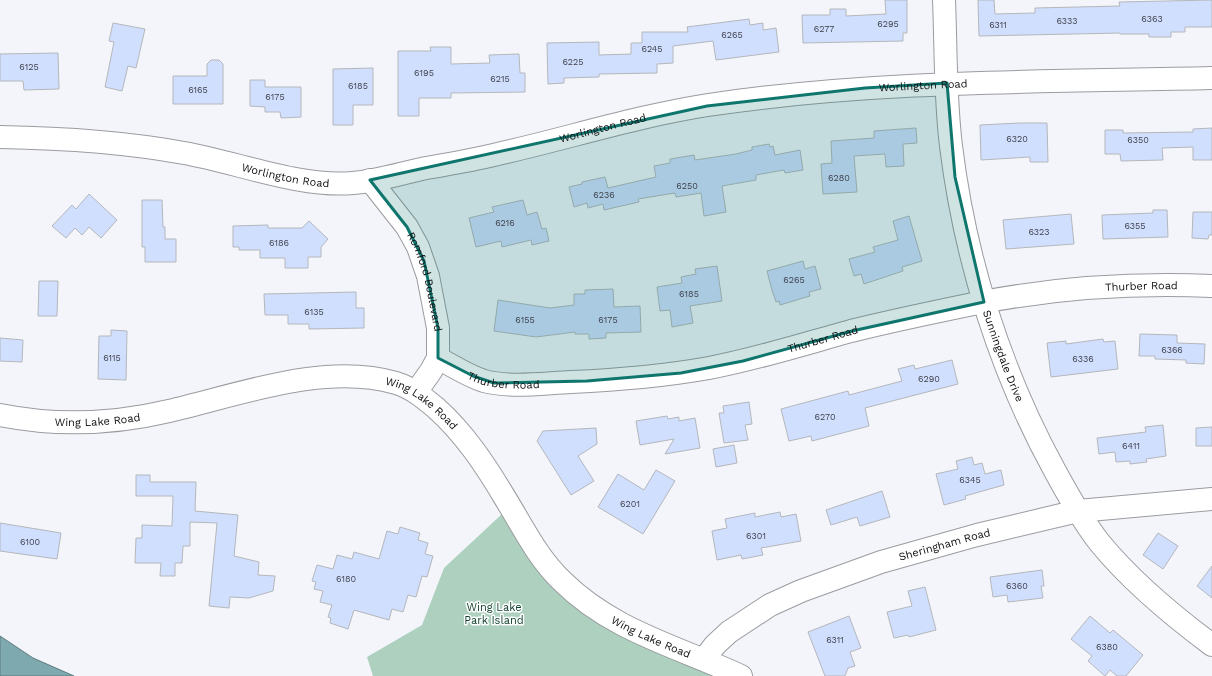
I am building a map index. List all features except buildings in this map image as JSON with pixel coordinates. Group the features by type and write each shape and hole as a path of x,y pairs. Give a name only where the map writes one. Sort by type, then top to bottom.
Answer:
{"street":[{"name":"Sunningdale Drive","path":"944,0 949,118 955,177 967,235 984,302 1005,360 1033,427 1059,478 1078,511 1099,542 1125,570 1178,618 1212,645"},
{"name":"Worlington Road","path":"0,137 83,141 181,152 313,181 352,184 480,158 619,123 707,106 865,88 947,83 1212,78"},
{"name":"Romford Boulevard","path":"370,180 407,227 424,261 436,321 438,358"},
{"name":"Thurber Road","path":"438,358 473,376 494,383 587,381 660,376 743,361 852,331 984,302 1096,288 1156,285 1212,286"},
{"path":"416,392 431,372 438,358"},
{"name":"Wing Lake Road","path":"0,415 59,422 121,419 167,412 291,382 343,377 379,379 399,384 416,392 446,416 464,437 506,498 537,551 560,580 574,592 609,617 632,631 704,659 741,676"},
{"name":"Sheringham Road","path":"704,659 715,645 735,628 770,604 801,591 916,551 1031,521 1078,511 1212,499"}],"highlighted area":[{"path":"947,83 955,177 984,302 852,331 743,361 681,373 587,381 494,383 473,376 438,358 438,328 424,261 407,227 370,180 707,106 865,88"}],"green space":[{"name":"Wing Lake Park Island","path":"502,514 548,580 726,676 373,676 367,657 422,625 444,568"}],"water":[{"path":"0,636 33,658 74,676 0,676"}]}
